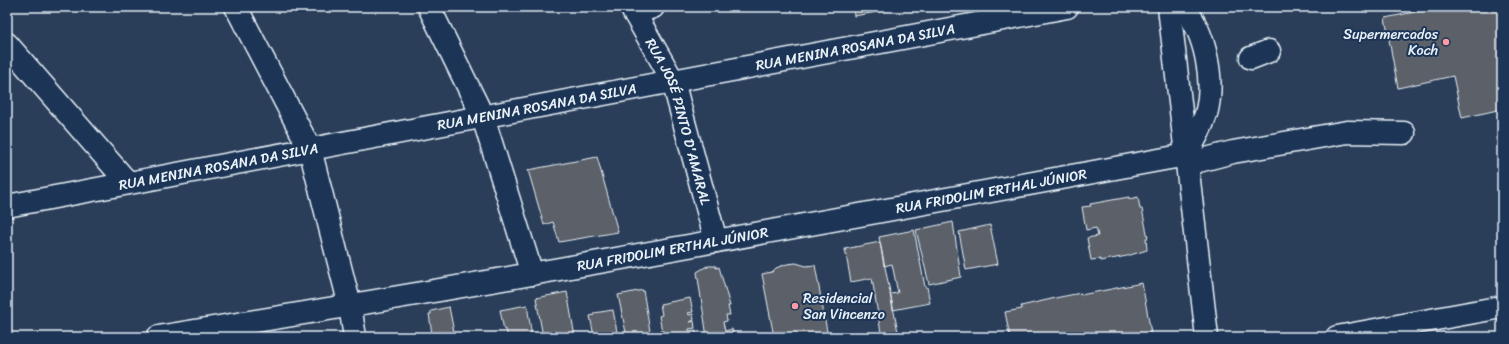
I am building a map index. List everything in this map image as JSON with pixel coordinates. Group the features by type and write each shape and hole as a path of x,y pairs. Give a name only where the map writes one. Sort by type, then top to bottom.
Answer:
{"street":[{"path":"236,7 310,149 350,306 355,337"},
{"path":"429,7 482,117 532,274"},
{"name":"RUA MENINA ROSANA DA SILVA","path":"7,206 1067,7"},
{"path":"1169,7 1207,337"},
{"path":"1183,7 1195,24 1203,43 1208,65 1206,112 1200,130 1186,160"},
{"name":"RUA JOSÉ PINTO D'AMARAL","path":"639,9 674,82 716,241"},
{"path":"1172,38 1208,65"},
{"path":"7,44 128,183"},
{"path":"1177,79 1208,65"},
{"name":"RUA FRIDOLIM ERTHAL JÚNIOR","path":"158,337 350,306 1347,132 1404,133"},
{"path":"1337,337 1502,307"}],"building":[{"path":"853,7 906,7 854,16"},
{"name":"Supermercados Koch","path":"1439,7 1502,7 1502,109 1462,118 1453,76 1398,88 1385,18"},
{"path":"597,157 618,232 559,242 553,222 544,225 528,170"},
{"path":"1129,197 1129,199 1138,197 1148,238 1146,238 1147,250 1127,256 1100,261 1100,259 1091,260 1087,238 1098,236 1096,228 1086,230 1082,207 1091,206 1090,204"},
{"path":"953,222 961,277 929,284 916,230"},
{"path":"990,225 998,264 966,270 959,232"},
{"path":"914,230 925,287 927,287 930,303 893,310 890,294 898,293 892,264 884,266 879,237"},
{"path":"880,242 898,332 884,334 881,333 872,278 851,282 845,249"},
{"name":"Residencial San Vincenzo","path":"796,263 806,266 815,265 828,337 774,337 762,274 772,272 776,268 787,264"},
{"path":"707,266 707,268 708,266 716,266 716,268 719,267 730,306 728,306 730,315 726,315 727,321 723,322 725,331 732,329 734,337 707,337 697,272"},
{"path":"1142,283 1151,333 1131,337 1010,337 1005,312 1022,309 1021,306 1060,297 1081,293 1081,295"},
{"path":"643,290 651,337 627,337 618,295"},
{"path":"567,292 575,337 543,337 536,298"},
{"path":"690,298 693,312 688,313 689,315 693,314 694,320 690,322 694,321 695,328 689,329 689,331 696,330 697,337 665,337 664,331 662,331 659,316 662,315 660,304"},
{"path":"527,305 532,337 508,337 506,330 504,330 500,310"},
{"path":"449,307 455,337 413,337 432,334 429,314 431,314 431,311"},
{"path":"613,310 617,332 607,335 607,337 592,337 594,336 590,316 594,315 594,313"}],"place":[{"name":"Supermercados Koch","path":"1446,42"},
{"name":"Residencial San Vincenzo","path":"795,306"}]}
